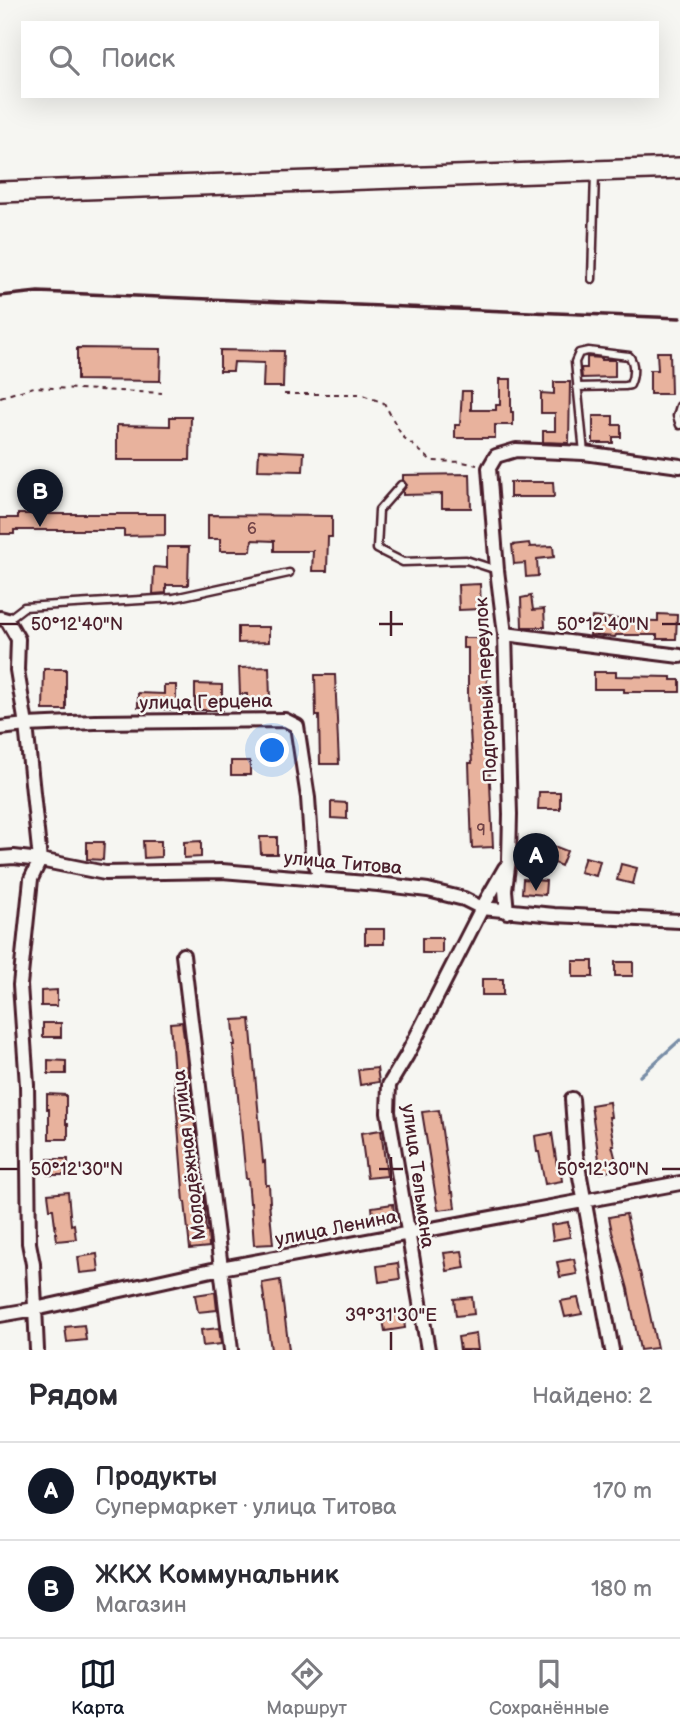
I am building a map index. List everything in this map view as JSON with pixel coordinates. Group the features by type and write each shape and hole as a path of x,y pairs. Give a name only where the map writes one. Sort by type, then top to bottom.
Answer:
{"main road":[{"path":"0,192 680,169"}],"street":[{"path":"489,468 496,456 516,450 584,453 680,466"},
{"name":"Подгорный переулок","path":"489,468 505,634 510,814 505,890 508,912"},
{"path":"4,619 18,639 17,670 26,725 40,860 32,879 20,985 27,1085 29,1243 33,1264 37,1350"},
{"path":"505,634 680,656"},
{"name":"улица Герцена","path":"0,728 95,722 285,720 297,726 308,797 312,854 321,879"},
{"name":"улица Титова","path":"0,858 40,860 105,873 222,871 321,879 428,890 464,899 482,908 508,912 680,921"},
{"name":"улица Тельмана","path":"428,1350 388,1112 389,1086 509,860"},
{"name":"Молодёжная улица","path":"183,954 232,1350"},
{"path":"572,1099 576,1155 612,1350"},
{"name":"улица Ленина","path":"0,1315 221,1268 680,1183"}],"lane":[{"path":"592,279 596,171"},
{"path":"577,387 630,384 633,360 629,356 588,351 579,353 575,362 577,387 584,453"},
{"path":"680,406 677,416 680,425"},
{"path":"401,485 379,510 377,549 402,562 466,560 497,570"},
{"path":"4,619 24,607 174,598 289,573"}],"path":[{"path":"0,397 34,387 162,393"},
{"path":"284,394 360,394 384,403 402,436 432,461 464,462 489,468"}],"building":[{"path":"77,348 161,349 160,381 77,380"},
{"path":"220,350 284,351 283,387 263,387 264,363 234,362 233,371 220,371"},
{"path":"657,352 670,352 671,394 650,394 650,370 658,370"},
{"path":"587,357 615,360 615,377 582,378 581,368 587,368"},
{"path":"500,379 511,379 513,425 495,425 495,438 455,438 455,425 460,425 462,391 471,391 471,410 496,410 496,405 500,405"},
{"path":"554,382 570,382 569,443 543,442 543,431 555,431 555,413 541,413 541,393 554,394"},
{"path":"593,416 613,416 613,425 621,425 621,437 613,437 613,443 593,443"},
{"path":"170,417 191,417 190,460 117,460 117,425 170,426"},
{"path":"259,450 304,452 303,471 258,470"},
{"path":"470,474 471,508 442,508 442,494 403,495 407,485 403,475"},
{"path":"510,482 553,482 554,497 510,497"},
{"path":"18,514 165,514 165,535 124,536 124,530 14,530 14,534 0,534 0,518 18,518"},
{"path":"208,515 332,516 327,571 312,571 313,551 274,551 274,541 252,540 251,551 220,551 220,539 208,539"},
{"path":"529,543 530,547 553,546 554,557 537,559 538,576 526,577 525,563 514,564 512,545"},
{"path":"167,547 189,547 188,585 166,585 166,593 153,594 154,567 167,568"},
{"path":"480,584 481,609 459,610 458,585"},
{"path":"531,596 533,610 544,609 545,627 522,627 521,598"},
{"path":"658,614 677,615 676,639 657,639 657,635 590,635 592,617 658,621"},
{"path":"238,627 269,627 269,642 238,643"},
{"path":"463,638 484,638 493,847 472,848 468,648 463,648"},
{"path":"269,667 270,699 247,700 247,694 240,694 239,668"},
{"path":"44,669 66,669 66,710 43,710"},
{"path":"594,672 616,672 616,676 671,677 671,680 680,680 680,692 594,689"},
{"path":"315,675 335,675 339,764 320,764"},
{"path":"195,684 222,685 222,710 195,710"},
{"path":"164,685 176,685 176,710 138,707 138,693 164,694"},
{"path":"231,761 250,761 250,775 231,775"},
{"path":"539,792 560,792 560,809 538,809"},
{"path":"331,802 347,803 347,819 331,818"},
{"path":"260,837 277,837 277,854 261,854"},
{"path":"143,841 161,841 161,857 144,858"},
{"path":"201,841 201,857 184,858 184,842"},
{"path":"87,842 104,842 103,860 87,859"},
{"path":"551,845 567,851 561,866 545,859"},
{"path":"585,857 600,861 596,876 580,872"},
{"path":"621,864 637,868 633,884 617,880"},
{"path":"523,879 546,881 545,895 522,893"},
{"path":"365,929 384,929 384,944 365,944"},
{"path":"422,938 442,938 442,953 422,953"},
{"path":"573,961 593,961 593,977 573,977"},
{"path":"615,962 633,962 633,976 615,976"},
{"path":"482,979 503,979 503,995 482,995"},
{"path":"57,990 57,1006 41,1006 41,991"},
{"path":"250,1019 273,1244 254,1245 246,1179 233,1020"},
{"path":"182,1022 209,1247 190,1249 170,1023"},
{"path":"43,1023 61,1023 61,1037 43,1037"},
{"path":"48,1060 66,1061 66,1074 48,1074"},
{"path":"377,1068 379,1082 360,1085 358,1070"},
{"path":"47,1094 66,1095 68,1139 49,1139"},
{"path":"609,1102 612,1145 618,1169 601,1173 591,1105"},
{"path":"439,1110 455,1208 438,1210 422,1112"},
{"path":"381,1130 387,1176 367,1178 361,1133"},
{"path":"552,1133 562,1181 545,1184 535,1136"},
{"path":"48,1159 68,1159 68,1175 48,1175"},
{"path":"68,1192 71,1225 74,1224 76,1239 57,1241 48,1194"},
{"path":"393,1204 395,1221 374,1224 372,1207"},
{"path":"626,1214 657,1348 640,1350 628,1289 612,1232 609,1217"},
{"path":"568,1222 570,1237 553,1240 551,1225"},
{"path":"462,1251 465,1268 447,1271 444,1253"},
{"path":"97,1254 99,1271 80,1273 78,1257"},
{"path":"574,1259 577,1274 560,1277 557,1262"},
{"path":"398,1263 400,1279 379,1282 377,1266"},
{"path":"280,1280 289,1350 271,1350 262,1283"},
{"path":"215,1292 217,1310 198,1312 195,1295"},
{"path":"472,1297 474,1314 456,1316 454,1299"},
{"path":"578,1298 582,1314 565,1317 561,1301"},
{"path":"403,1313 405,1328 385,1331 382,1315"},
{"path":"84,1325 86,1340 67,1342 65,1327"},
{"path":"219,1328 221,1344 203,1346 201,1330"},
{"path":"476,1334 478,1350 460,1350 458,1337"}],"waterway":[{"path":"640,1076 680,1040"}],"railway":[{"path":"0,296 38,292 680,318"}],"place":[{"name":"ЖКХ Коммунальник","path":"40,527"},
{"name":"Продукты","path":"536,891"}]}
